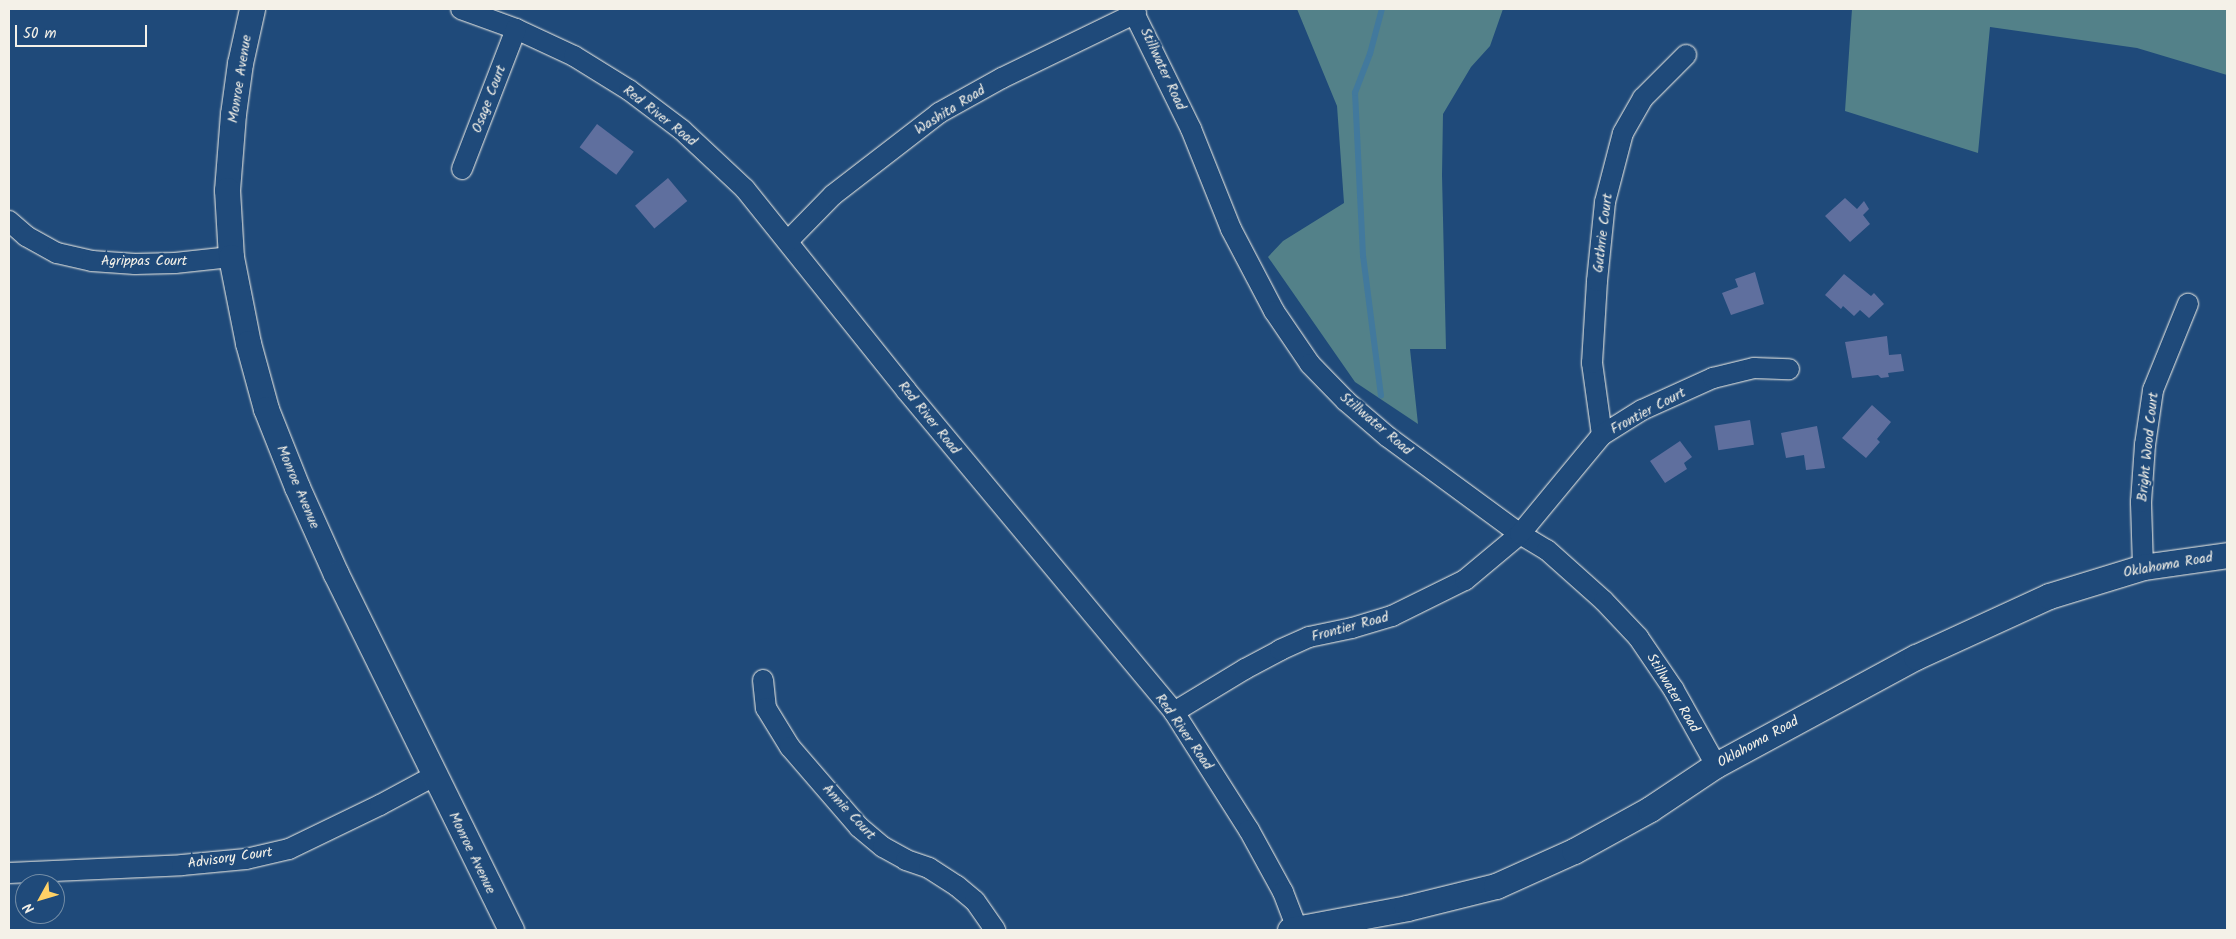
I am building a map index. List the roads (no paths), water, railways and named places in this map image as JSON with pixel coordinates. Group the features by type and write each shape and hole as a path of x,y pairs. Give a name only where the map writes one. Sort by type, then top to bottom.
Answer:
{"street":[{"name":"Monroe Avenue","path":"252,9 240,63 233,114 228,190 230,257 248,343 261,390 297,487 336,574 511,930"},
{"name":"Red River Road","path":"462,9 516,29 574,56 629,90 682,130 745,190 788,241 906,390 1174,712 1249,830 1283,892 1294,929"},
{"name":"Washita Road","path":"788,241 833,195 939,113 1002,78 1134,11"},
{"name":"Stillwater Road","path":"1134,11 1191,129 1231,229 1274,310 1310,364 1346,401 1388,437 1520,534 1547,550 1604,601 1638,637 1674,690 1716,765"},
{"name":"Osage Court","path":"462,169 516,29"},
{"name":"Guthrie Court","path":"1602,435 1592,363 1597,281 1605,202 1623,133 1643,98 1686,55"},
{"name":"Agrippas Court","path":"9,221 26,236 57,253 92,261 135,264 175,263 230,257"},
{"name":"Bright Wood Court","path":"2143,567 2141,502 2145,445 2153,390 2188,304"},
{"name":"Frontier Court","path":"1520,534 1602,435 1642,410 1712,378 1754,368 1789,369"},
{"name":"Frontier Road","path":"1174,712 1245,669 1309,637 1392,616 1466,580 1520,534"},
{"name":"Oklahoma Road","path":"1294,929 1407,908 1496,886 1574,851 1642,814 1716,765 1916,657 2049,596 2143,567 2227,555"},
{"name":"Annie Court","path":"763,680 766,708 790,747 859,827 883,847 906,860 928,868 957,886 975,902 995,930"},
{"name":"Advisory Court","path":"9,873 182,865 246,859 289,849 380,805 434,776"}],"waterway":[{"path":"1381,396 1363,256 1355,93 1370,54 1382,9"}]}
